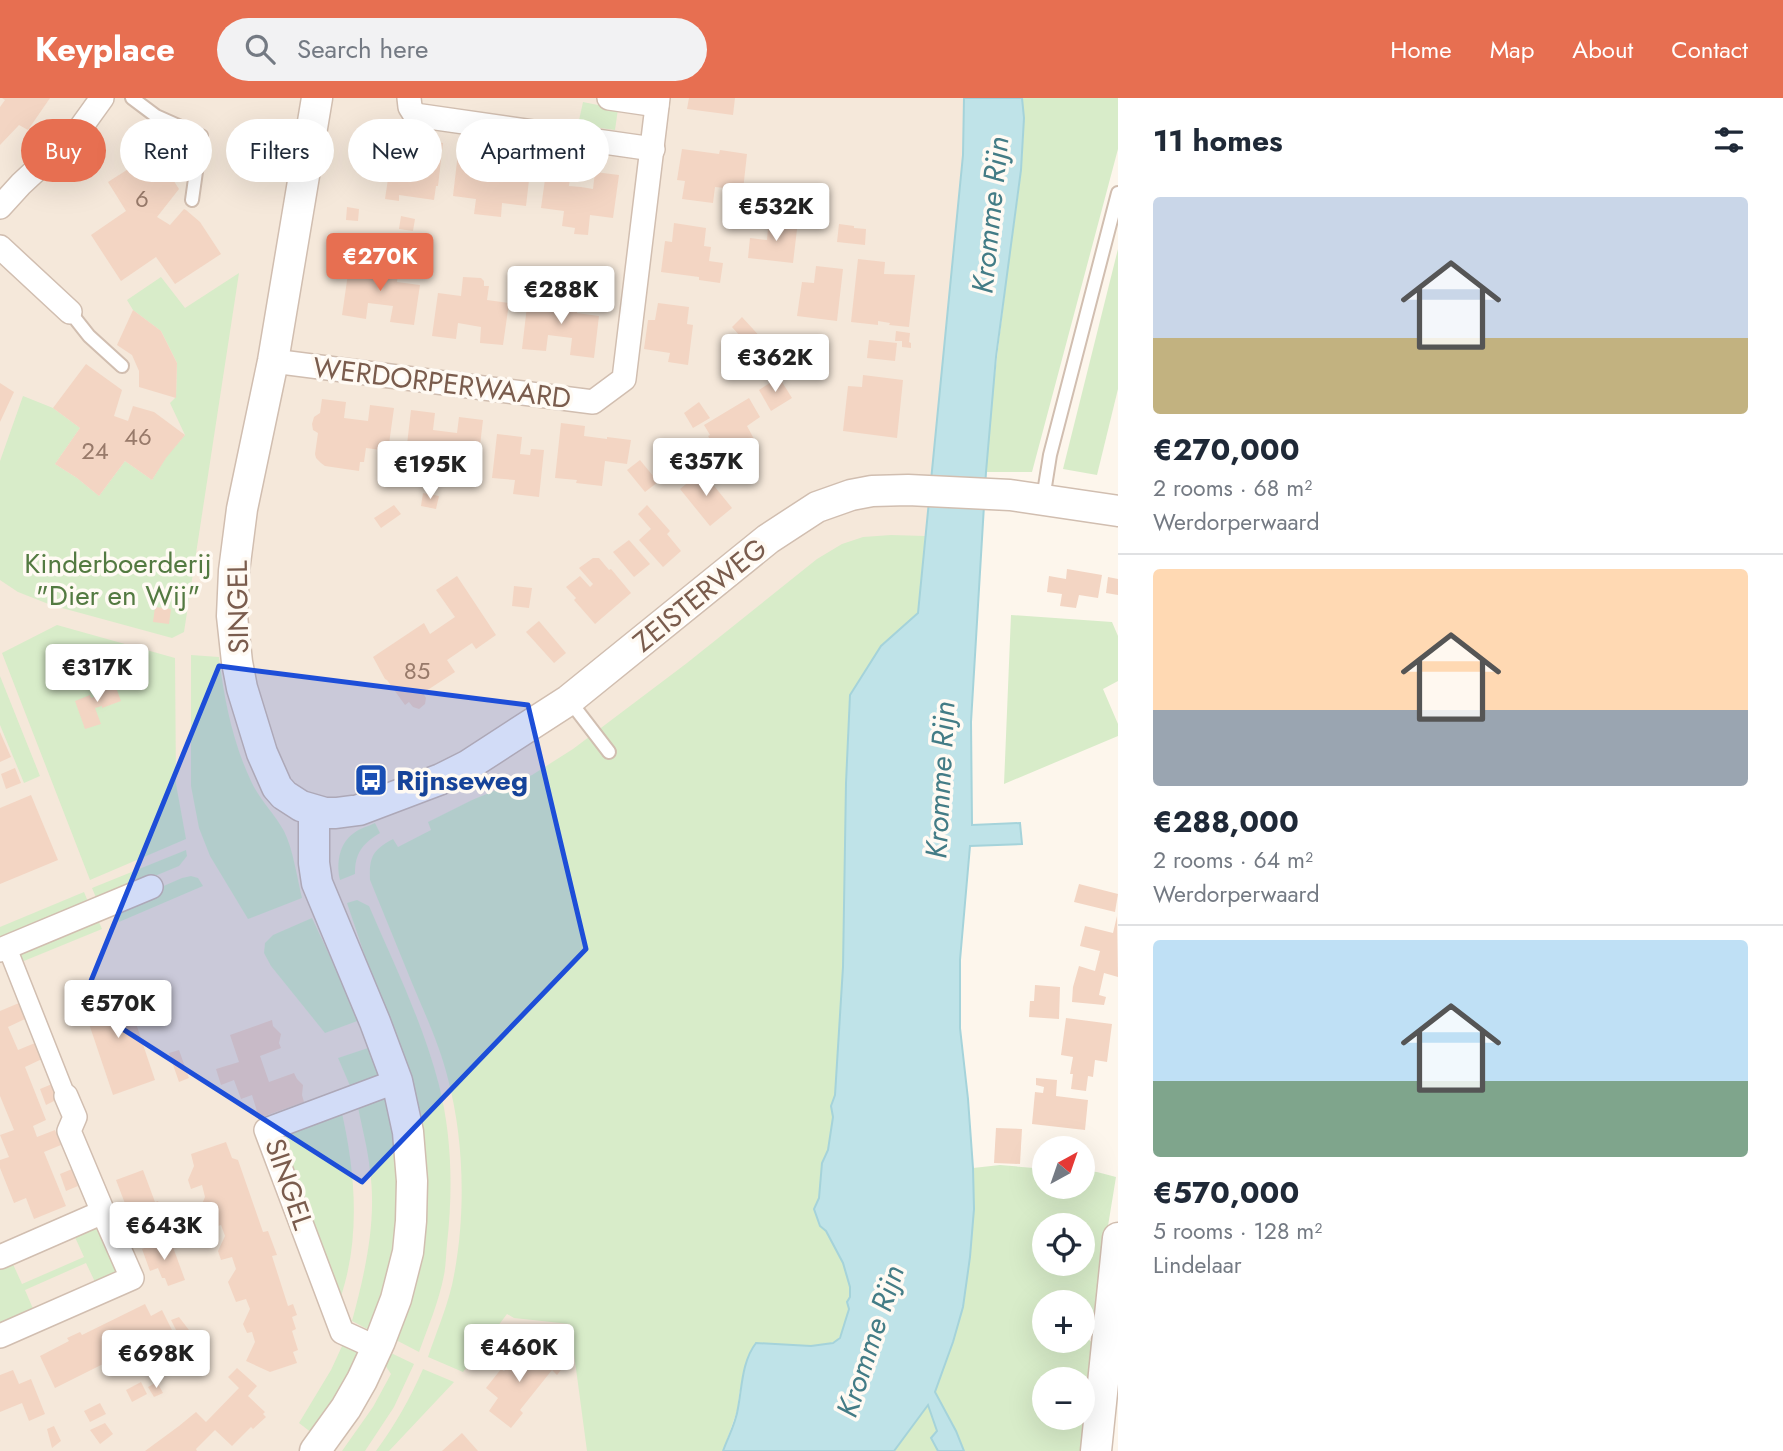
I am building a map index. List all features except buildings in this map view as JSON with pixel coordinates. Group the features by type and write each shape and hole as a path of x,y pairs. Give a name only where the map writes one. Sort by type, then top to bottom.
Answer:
{"street":[{"path":"0,207 79,130 102,98"},
{"name":"SINGEL","path":"314,811 284,795 266,764 242,688 232,616 234,571 242,509 273,361 317,98"},
{"path":"409,98 410,107 415,114 653,149"},
{"name":"WERDORPERWAARD","path":"273,361 593,402 624,379 658,102 609,98"},
{"path":"0,247 70,312"},
{"name":"ZEISTERWEG","path":"314,811 336,813 359,810 441,779 489,752 569,700 768,539 817,507 872,491 908,490 1043,499 1118,511"},
{"path":"314,811 314,863 317,883 397,1081 408,1132 412,1181 408,1252 396,1299 362,1380 346,1408 315,1451"},
{"path":"0,1336 132,1278 69,1131 75,1117 3,948 151,887"},
{"name":"SINGEL","path":"377,1348 342,1332 266,1129 397,1081"},
{"path":"0,1257 103,1212"},
{"path":"1096,1451 1118,1238"}],"lane":[{"path":"132,98 156,116 201,136 192,200"},
{"path":"1043,499 1050,455 1118,193"},
{"path":"70,312 89,336 122,366"},
{"path":"569,700 609,752"}],"highlighted area":[{"path":"219,666 528,705 586,949 362,1182 82,1003"}],"shaded area":[{"path":"0,98 978,98 934,577 691,1451 0,1451"}],"green space":[{"path":"1022,98 1118,98 1118,149 1032,472 986,472 996,362 1020,176"},
{"path":"583,102 618,109 615,130 609,129 609,119 579,119"},
{"path":"1118,249 1118,389 1097,475 1063,469"},
{"path":"239,273 184,632 172,638 51,605 18,592 0,580 0,461 23,396 53,408 80,428 55,464 99,496 125,461 152,480 166,457 185,435 170,403 176,397 177,363 161,331 133,310 127,300 161,277 185,308"},
{"path":"925,536 918,613 881,646 846,783 843,967 835,1095 831,1106 833,1117 828,1150 822,1163 819,1198 814,1209 837,1249 850,1286 845,1324 840,1336 831,1343 800,1346 761,1343 744,1372 738,1408 723,1451 587,1451 570,1324 514,1318 507,1314 463,1372 428,1357 450,1294 457,1260 462,1182 458,1129 441,1054 370,880 370,865 377,850 393,839 398,847 431,830 428,822 532,775 573,749 687,663 817,559 842,544 863,537"},
{"path":"1011,615 1112,622 1118,636 1118,681 1103,689 1118,724 1118,736 1004,784"},
{"name":"Kinderboerderij \"Dier en Wij\"","path":"57,625 175,658 176,784 186,839 90,880 2,653"},
{"path":"191,655 219,657 239,752 254,788 284,831 302,898 248,919 210,856 199,828 191,786"},
{"path":"0,676 40,776 24,783 0,725"},
{"path":"375,823 380,833 361,850 356,860 355,874 340,880 338,867 345,842 356,831"},
{"path":"186,850 187,856 179,866 97,900 92,888"},
{"path":"191,876 198,878 203,886 119,922 115,913 160,894 159,888"},
{"path":"84,892 89,904 0,941 0,927"},
{"path":"357,900 369,906 416,1016 439,1085 447,1124 451,1184 445,1267 442,1285 419,1352 396,1340 411,1293 426,1191 421,1123 406,1062 372,977 347,903"},
{"path":"312,918 360,1020 325,1033 271,966 264,953 265,943 273,935"},
{"path":"98,920 102,929 19,963 15,954"},
{"path":"371,1047 381,1077 351,1088 338,1058"},
{"path":"387,1097 397,1166 396,1234 388,1279 371,1331 352,1321 365,1266 372,1209 369,1163 358,1107"},
{"path":"341,1109 350,1155 354,1203 347,1273 341,1296 335,1296 277,1134"},
{"path":"1000,1165 1032,1168 1032,1199 1096,1199 1096,1172 1116,1177 1096,1325 1095,1290 1032,1290 1032,1353 1094,1353 1093,1367 1032,1367 1032,1430 1088,1430 1086,1451 964,1451 935,1392 953,1342 970,1257 974,1209 973,1168"},
{"path":"96,1225 118,1274 96,1284 86,1263 25,1290 34,1311 0,1326 0,1267 12,1262 22,1284 84,1257 74,1235"},
{"path":"343,1344 362,1353 312,1433 299,1423 331,1370"},
{"path":"391,1353 414,1364 394,1407 365,1451 342,1451 373,1407 391,1374 385,1365"},
{"path":"423,1369 454,1382 389,1451 376,1451 402,1412"},
{"path":"928,1405 937,1431 931,1438 954,1451 894,1451"}],"water":[{"name":"Kromme Rijn","path":"964,98 1022,98 1024,118 1021,170 996,357 986,472 971,722 972,825 1020,823 1022,844 970,846 960,960 960,1028 968,1099 974,1209 963,1307 935,1392 964,1451 938,1451 931,1438 937,1431 928,1405 894,1451 723,1451 737,1414 745,1366 756,1343 811,1346 833,1343 840,1338 849,1309 847,1302 850,1287 843,1263 826,1231 820,1226 814,1209 819,1198 822,1163 828,1150 833,1117 831,1106 835,1095 843,967 850,695 881,646 918,613 963,155"}],"place":[{"name":"Rijnseweg","path":"371,780"}]}
